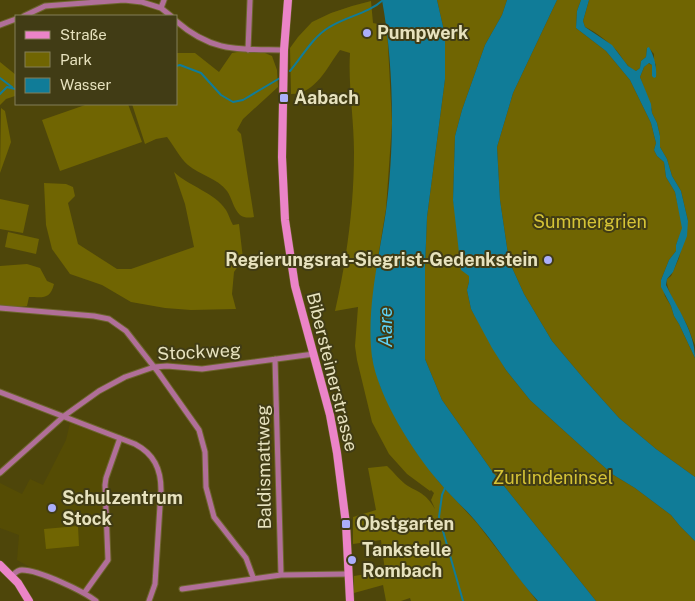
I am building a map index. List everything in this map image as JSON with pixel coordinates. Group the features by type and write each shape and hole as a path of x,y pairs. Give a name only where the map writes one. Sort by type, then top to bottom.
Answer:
{"main road":[{"name":"Bibersteinerstrasse","path":"288,0 284,50 282,157 285,220 292,272 330,415 337,453 343,493 350,601"},
{"path":"0,565 12,576 29,601"}],"street":[{"path":"26,15 45,6 64,3 124,0 142,2 161,8 170,15"},
{"path":"161,8 164,0"},
{"path":"248,50 250,0"},
{"path":"0,25 15,19"},
{"path":"178,22 207,42 225,48 284,50"},
{"path":"0,308 26,309 109,319 126,331 199,430 205,452 206,487 214,517 246,558 254,578"},
{"name":"Stockweg","path":"0,473 64,416 109,385 125,377 154,367 167,366 202,369 314,354"},
{"name":"Baldismattweg","path":"275,360 280,574"},
{"path":"0,392 135,444 149,453 159,468 161,478 155,584 148,601"},
{"path":"85,592 108,560 105,485 120,438"},
{"path":"12,576 16,571 21,570 85,592 96,601"},
{"path":"182,589 280,574 349,574"}],"shaded area":[{"name":"Schulzentrum Stock","path":"70,423 116,440 103,480 105,558 85,590 35,570 17,560 19,535 0,528 0,483 22,494 30,479 43,485 66,440"}],"green space":[{"name":"Zurlindeninsel","path":"437,0 507,0 502,15 485,45 455,136 453,200 469,276 467,290 471,309 506,370 530,400 612,474 635,488 671,515 695,541 695,601 596,601 492,471 442,400 425,359 427,217 445,79 445,35"},
{"name":"Summergrien","path":"557,0 581,0 577,11 576,28 606,51 630,80 651,123 656,143 654,150 657,156 664,162 666,177 675,192 683,228 676,245 676,251 669,260 661,280 665,296 695,358 695,477 656,449 619,418 584,379 552,341 524,294 509,261 500,200 497,147 513,93"},
{"name":"Summergrien","path":"589,0 695,0 695,345 667,284 667,279 671,276 679,258 688,221 681,191 672,176 667,159 660,147 657,123 640,77 648,63 652,65 653,76 656,65 654,54 647,48 646,57 641,61 640,68 636,71 629,67 608,42 585,27 583,21"},
{"path":"371,1 373,23 387,26 392,123 386,209 377,264 372,357 381,388 403,431 417,453 439,482 477,523 537,601 411,601 410,598 401,601 386,601 383,585 354,593 354,576 385,571 381,540 353,544 353,517 376,510 368,468 387,466 405,484 426,497 435,509 431,500 434,493 407,474 389,454 372,422 355,346 358,307 335,311 346,252 353,192 354,152 350,53 340,50 314,85 300,93 291,94 290,48 312,22 331,13"},
{"path":"258,50 272,56 277,70 278,87 243,119 237,130 241,134 254,217 248,218 238,212 229,194 223,187 185,162 167,137 145,144 132,105 178,105 178,53 195,53 219,72 232,53"},
{"path":"0,62 15,74 15,96 6,99 0,105"},
{"path":"85,105 128,105 142,142 60,171 42,120"},
{"path":"1,108 5,111 11,142 0,173"},
{"path":"174,172 221,204 233,225 239,224 243,259 234,272 232,294 236,309 191,310 131,302 102,285 70,274 52,249 46,225 44,183 66,184 73,187 75,196 68,203 78,244 117,269 131,269 194,247 185,204"},
{"path":"0,199 29,205 23,233 0,229"},
{"path":"8,232 39,239 36,254 5,247"},
{"path":"27,264 40,268 47,281 54,284 50,293 42,297 29,297 27,306 0,308 0,266"},
{"path":"78,526 79,546 46,549 44,529"}],"water":[{"name":"Aare","path":"382,0 437,0 445,35 445,79 427,217 425,359 442,400 492,471 596,601 538,601 469,513 429,470 408,440 381,389 372,357 371,321 374,284 389,185 392,132 389,51"},
{"path":"507,0 557,0 513,93 497,147 500,200 509,261 524,294 552,341 584,379 619,418 656,449 695,477 695,541 671,515 635,488 612,474 530,400 506,370 471,309 467,290 469,276 461,270 453,200 455,136 485,45 502,15"},
{"path":"581,0 589,0 583,21 585,27 612,45 628,66 636,71 640,68 641,61 646,57 647,48 649,47 654,58 656,77 652,76 652,65 649,63 644,67 640,77 657,123 660,147 667,159 672,176 681,191 688,221 687,236 666,285 689,330 695,358 661,287 661,280 669,260 676,251 676,245 682,228 675,192 666,177 664,162 657,156 654,150 656,143 651,123 630,80 606,51 576,28 577,11"}],"waterway":[{"name":"Aabach","path":"290,71 322,32 335,24 371,9 383,0"},
{"name":"Aabach","path":"178,66 201,73 221,95 233,102 243,100 280,78"},
{"path":"0,78 12,87"},
{"name":"Aabach","path":"0,94 7,87 15,89"},
{"path":"445,488 442,495 439,517 463,601"}],"place":[{"name":"Pumpwerk","path":"367,33"},
{"name":"Aabach","path":"284,98"},
{"name":"Regierungsrat-Siegrist-Gedenkstein","path":"548,260"},
{"name":"Schulzentrum Stock","path":"52,508"},
{"name":"Obstgarten","path":"346,524"},
{"name":"Tankstelle Rombach","path":"352,560"}]}
